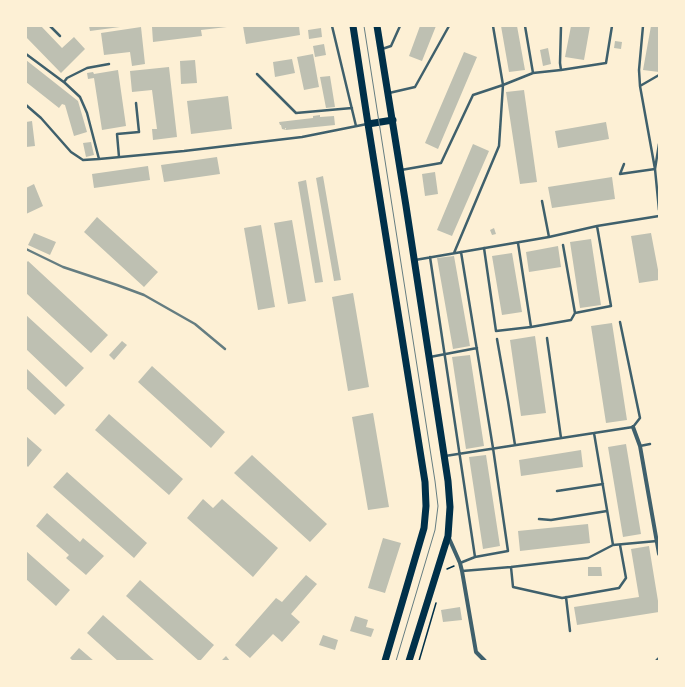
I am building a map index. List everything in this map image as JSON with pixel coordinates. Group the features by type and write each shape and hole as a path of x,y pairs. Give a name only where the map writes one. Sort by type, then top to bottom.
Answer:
{"main road":[{"path":"353,26 425,482 426,506 424,528 385,661"},
{"path":"377,26 389,93 448,481 450,507 448,536 409,661"},
{"path":"368,124 393,120"}],"street":[{"path":"633,427 640,446 659,554"},
{"path":"448,536 462,571 476,652 485,661"}],"lane":[{"path":"50,26 60,36"},
{"path":"332,26 356,126"},
{"path":"381,50 391,46 400,26"},
{"path":"389,93 415,87 449,26"},
{"path":"454,253 500,146 502,85 493,26"},
{"path":"525,26 533,73"},
{"path":"561,26 561,70"},
{"path":"400,170 441,163 474,95 533,73 606,63 612,26"},
{"path":"643,26 638,70 655,169 659,210"},
{"path":"26,54 64,82 80,97 87,113 99,159"},
{"path":"64,82 67,78 87,68 109,64"},
{"path":"257,74 296,113 352,108"},
{"path":"640,86 659,75"},
{"path":"119,157 117,134 139,132 136,103"},
{"path":"26,105 41,118 71,152 83,160 302,137 368,124"},
{"path":"655,169 659,144"},
{"path":"624,164 620,174 655,169"},
{"path":"542,201 549,237"},
{"path":"414,260 549,237 597,226 659,216"},
{"path":"575,312 611,306 597,226"},
{"path":"518,242 531,327"},
{"path":"484,248 496,330 531,327 571,320 575,312 563,245"},
{"path":"460,563 475,557 508,552 493,448 461,252"},
{"path":"430,257 475,557"},
{"path":"444,456 633,427 640,418 620,322"},
{"path":"547,338 561,438"},
{"path":"497,339 515,445"},
{"path":"429,358 477,348"},
{"path":"594,433 613,545"},
{"path":"640,446 650,444"},
{"path":"557,491 602,484"},
{"path":"540,519 551,520 607,511"},
{"path":"462,571 588,558 613,545 657,540"},
{"path":"511,567 513,588 562,598 619,588 626,578 620,544"},
{"path":"566,597 570,630"}],"path":[{"path":"447,569 460,563"},
{"path":"419,661 438,598"}],"building":[{"path":"26,26 41,26 62,48 74,37 85,49 61,73 26,37"},
{"path":"89,26 120,26 120,27 90,31"},
{"path":"243,26 299,26 300,35 246,44"},
{"path":"420,26 436,26 422,61 409,56"},
{"path":"501,26 517,26 525,70 509,72"},
{"path":"571,26 590,26 584,60 565,57"},
{"path":"651,26 659,26 659,72 643,70"},
{"path":"141,27 145,64 132,66 130,52 104,55 101,33"},
{"path":"152,27 227,27 201,30 202,36 153,42"},
{"path":"321,28 322,37 309,39 308,30"},
{"path":"615,41 622,42 621,49 614,48"},
{"path":"324,44 326,55 315,57 313,46"},
{"path":"548,48 551,64 543,66 540,50"},
{"path":"464,52 477,57 438,149 425,143"},
{"path":"313,54 319,87 304,90 297,57"},
{"path":"292,59 295,73 275,77 273,62"},
{"path":"26,60 78,101 87,132 74,136 65,105 62,104 59,108 26,82"},
{"path":"195,60 197,83 181,84 180,61"},
{"path":"169,67 177,137 153,140 152,129 157,129 152,90 132,92 130,71"},
{"path":"118,70 126,126 102,130 94,78 88,79 87,73 93,72 94,74"},
{"path":"330,76 335,107 326,108 320,77"},
{"path":"524,90 537,182 520,184 506,92"},
{"path":"228,96 232,129 191,134 187,101"},
{"path":"320,115 320,117 334,116 335,125 286,130 282,129 279,122 313,118 313,116"},
{"path":"32,121 35,146 26,147 26,122"},
{"path":"606,122 609,139 558,148 555,131"},
{"path":"91,142 94,155 86,157 83,143"},
{"path":"473,144 489,151 452,236 437,230"},
{"path":"217,157 220,174 164,182 161,165"},
{"path":"148,166 150,180 94,188 92,174"},
{"path":"435,172 438,194 425,196 422,174"},
{"path":"323,176 341,280 334,281 316,178"},
{"path":"612,177 615,199 552,208 548,187"},
{"path":"306,180 323,282 315,283 298,182"},
{"path":"34,184 43,206 26,214 26,188"},
{"path":"97,217 158,272 144,287 84,232"},
{"path":"292,220 306,301 288,304 274,223"},
{"path":"261,225 275,307 258,310 244,228"},
{"path":"494,228 496,234 492,235 490,230"},
{"path":"34,233 56,242 50,255 28,245"},
{"path":"651,233 659,280 639,283 631,236"},
{"path":"591,239 601,305 580,308 570,242"},
{"path":"558,246 561,267 529,272 526,252"},
{"path":"512,253 522,312 502,315 492,256"},
{"path":"454,256 470,346 453,349 437,258"},
{"path":"28,261 108,335 91,353 26,293 26,263"},
{"path":"353,293 369,387 348,391 332,297"},
{"path":"26,315 84,368 66,387 26,349"},
{"path":"612,323 627,420 606,423 591,326"},
{"path":"535,336 546,413 521,416 510,340"},
{"path":"122,341 127,345 114,360 109,355"},
{"path":"470,355 484,446 466,449 452,357"},
{"path":"152,366 225,432 211,448 138,382"},
{"path":"26,368 65,405 55,415 26,388"},
{"path":"373,413 389,507 368,510 352,417"},
{"path":"109,414 183,479 169,495 95,430"},
{"path":"26,436 42,450 28,467 26,465"},
{"path":"626,444 641,534 623,537 608,447"},
{"path":"581,450 583,467 521,476 519,460"},
{"path":"252,455 327,524 310,542 234,473"},
{"path":"486,455 500,546 483,549 469,457"},
{"path":"67,472 147,543 134,558 53,487"},
{"path":"203,499 213,508 222,499 278,548 253,577 187,518"},
{"path":"47,513 80,542 83,538 104,556 86,575 66,558 69,555 36,526"},
{"path":"588,524 590,543 520,551 518,531"},
{"path":"383,538 401,543 385,593 368,588"},
{"path":"649,546 659,612 577,625 574,607 639,597 631,549"},
{"path":"26,551 70,590 56,606 26,579"},
{"path":"588,567 601,567 602,576 588,576"},
{"path":"306,575 317,584 291,614 300,622 282,642 273,634 250,658 235,645 276,598 282,602"},
{"path":"140,580 214,645 200,661 126,596"},
{"path":"460,607 462,620 443,622 441,610"},
{"path":"103,615 155,661 118,661 87,633"},
{"path":"355,616 368,620 366,627 374,629 371,637 350,631"},
{"path":"323,635 338,640 335,650 319,645"},
{"path":"79,648 94,661 73,661 70,658"},
{"path":"226,656 230,661 221,661"}],"tram line":[{"path":"364,26 438,506 435,530 396,661"}],"railway":[{"path":"26,249 63,267 144,295 195,324 225,349"}]}
